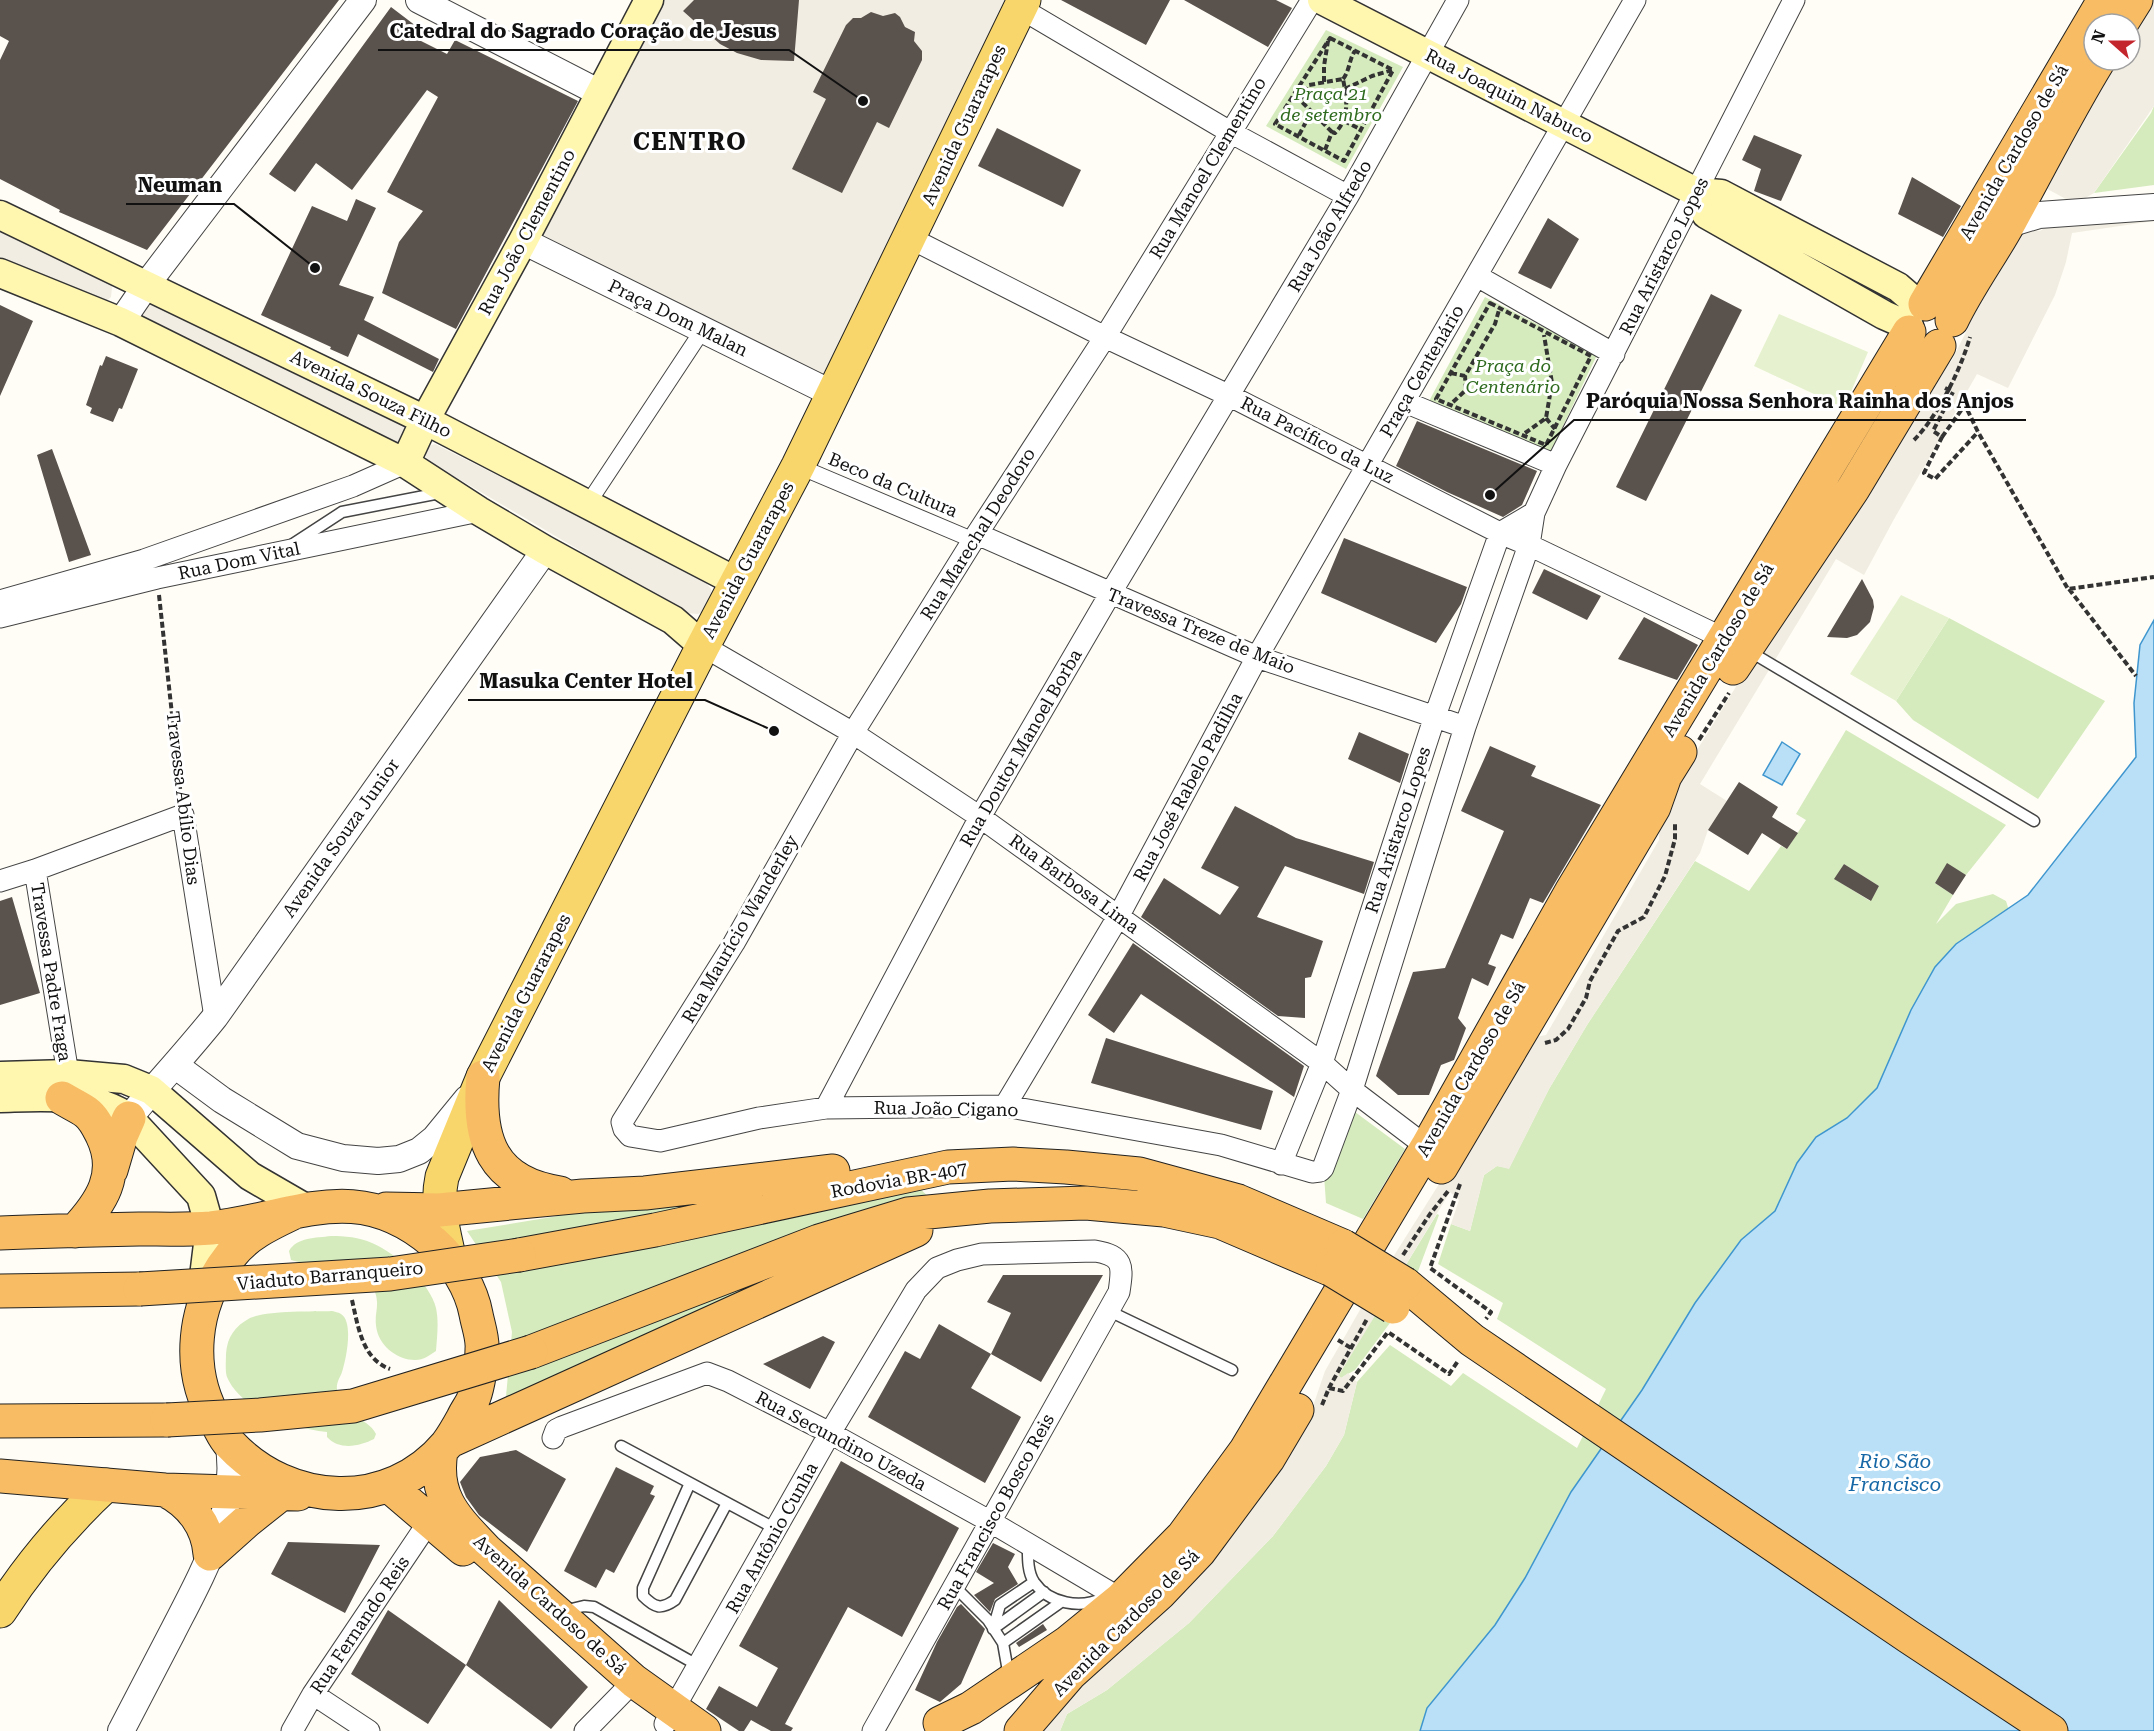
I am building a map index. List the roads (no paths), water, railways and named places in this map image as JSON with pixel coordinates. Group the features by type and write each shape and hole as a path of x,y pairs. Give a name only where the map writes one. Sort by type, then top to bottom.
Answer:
{"highway":[{"name":"Avenida Cardoso de Sá","path":"1021,1731 1070,1674 1160,1593 1199,1552 1268,1459 1344,1344 1654,807 1665,776 1735,644 2112,9"},
{"name":"Avenida Cardoso de Sá","path":"1926,322 1963,299 2009,224 2091,72"},
{"name":"Avenida Cardoso de Sá","path":"940,1728 1067,1643 1183,1536 1246,1450 1427,1148 1571,892 1735,644 1853,489 1921,375 1926,322"},
{"path":"483,1077 481,1105 483,1124 496,1160 509,1174 528,1185 545,1191 583,1196"},
{"path":"65,1086 92,1118 105,1142 111,1170"},
{"path":"75,1231 87,1218 102,1195 129,1118"},
{"path":"0,1233 210,1228 339,1205 370,1209 439,1210 583,1196 656,1192 896,1162 948,1167"},
{"name":"Rodovia BR-407","path":"519,1255 655,1230 948,1167 1013,1164 1139,1174 1238,1201 1337,1258"},
{"name":"Rodovia BR-407","path":"0,1421 167,1420 260,1415 353,1406 531,1352 819,1241 908,1214 990,1206 1086,1203 1164,1210 1220,1222 1337,1258"},
{"path":"0,1476 165,1490 336,1494 363,1492 389,1486 417,1470 446,1446 914,1231 990,1206"},
{"path":"370,1209 413,1226 448,1256 474,1299 483,1348 474,1397 446,1446"},
{"path":"301,1211 261,1228 232,1253 211,1285 198,1320 196,1363 206,1405 228,1442 258,1470 295,1487 336,1494"},
{"name":"Viaduto Barranqueiro","path":"0,1291 140,1289 390,1274 519,1255"},
{"path":"1337,1258 1428,1326 2051,1731"},
{"name":"Avenida Cardoso de Sá","path":"446,1446 439,1480 449,1508 486,1550 557,1612 628,1687"},
{"name":"Avenida Cardoso de Sá","path":"389,1486 671,1722 704,1731"},
{"path":"165,1490 182,1500 195,1514 209,1541 210,1554"},
{"path":"210,1554 282,1493"}],"main road":[{"name":"Rua João Clementino","path":"405,463 425,420 523,241 649,0"},
{"name":"Rua Joaquim Nabuco","path":"1322,0 1696,192 1721,194 1898,287 1926,322"},
{"name":"Avenida Guararapes","path":"448,1256 439,1210 442,1177 483,1077 703,646 798,466 1022,4"},
{"name":"Avenida Souza Filho","path":"0,215 425,420 737,582"},
{"path":"0,273 122,322 405,463 448,492 545,550 673,620 703,646"},
{"path":"0,1076 65,1086 93,1102 120,1112 129,1118 201,1196 210,1228 198,1320"},
{"path":"0,1098 65,1086 124,1079 152,1090 250,1176 301,1211"},
{"path":"2,1603 80,1509 106,1485"}],"street":[{"path":"122,322 147,284 363,0"},
{"path":"419,0 600,93"},
{"name":"Rua Manoel Clementino","path":"1105,337 1312,0"},
{"name":"Rua João Alfredo","path":"1230,396 1348,196 1458,0"},
{"name":"Praça Centenário","path":"1367,466 1635,0"},
{"name":"Rua Aristarco Lopes","path":"1312,1172 1323,1168 1352,1090 1465,727 1529,545 1534,513 1556,465 1794,0"},
{"path":"1022,4 1230,132 1348,196"},
{"path":"2009,224 2039,215 2154,207"},
{"name":"Rua Pacífico da Luz","path":"910,238 1500,533 1735,644"},
{"name":"Praça Dom Malan","path":"523,241 833,394"},
{"path":"1477,276 1614,354"},
{"path":"587,505 702,331"},
{"name":"Rua Marechal Deodoro","path":"853,733 975,537 1105,337"},
{"name":"Rua Doutor Manoel Borba","path":"826,1108 980,817 1110,594 1230,396"},
{"path":"1405,402 1556,465"},
{"name":"Rua Dom Vital","path":"0,601 144,560 353,486 405,463"},
{"name":"Beco da Cultura","path":"798,466 975,537"},
{"name":"Rua José Rabelo Padilha","path":"1005,1106 1118,917 1257,657 1367,466"},
{"name":"Rua Dom Vital","path":"0,617 157,578 479,511"},
{"path":"1500,533 1534,513"},
{"name":"Rua Aristarco Lopes","path":"1281,1164 1322,1064 1435,716 1500,533"},
{"name":"Travessa Treze de Maio","path":"975,537 1257,657 1465,727"},
{"name":"Avenida Souza Junior","path":"129,1118 176,1066 215,1017 545,550"},
{"name":"Rua Barbosa Lima","path":"703,646 853,733 980,817 1322,1064 1427,1148"},
{"name":"Rua Maurício Wanderley","path":"622,1122 734,943 853,733"},
{"name":"Travessa Abílio Dias","path":"35,870 183,815 215,1017"},
{"path":"0,881 35,870"},
{"name":"Travessa Padre Fraga","path":"35,870 65,1086"},
{"path":"176,1066 222,1100 297,1146 343,1158 378,1161 399,1159 419,1151 435,1138 483,1077"},
{"name":"Rua João Cigano","path":"622,1122 630,1136 660,1141 759,1118 826,1108 1005,1106 1221,1145 1312,1172"},
{"name":"Rua Antônio Cunha","path":"671,1722 699,1666 830,1433 916,1290 937,1268 982,1254 1095,1251 1109,1254 1119,1261 1122,1274 1119,1292"},
{"name":"Rua Francisco Bosco Reis","path":"873,1731 1119,1292"},
{"name":"Rua Secundino Uzeda","path":"553,1438 556,1430 562,1427 707,1373 830,1433 991,1522 1116,1596"},
{"path":"121,1731 193,1592 210,1554 226,1507 230,1464 228,1442"},
{"name":"Rua Fernando Reis","path":"292,1731 314,1694 430,1520"},
{"path":"585,1731 628,1687"},
{"path":"314,1694 369,1731"}],"lane":[{"path":"281,552 342,512 394,500 448,492"},
{"path":"1735,644 2034,821"},
{"path":"1109,1311 1232,1370"},
{"path":"621,1446 776,1529"},
{"path":"690,1483 643,1588 643,1596 651,1604 658,1607 666,1606 675,1600 727,1503"},
{"path":"1028,1544 1028,1566 1034,1582 1044,1592 1061,1602 1079,1604 1116,1596"},
{"path":"993,1629 1000,1605 1034,1582"},
{"path":"954,1586 988,1620 1003,1643 1010,1683"},
{"path":"993,1629 1044,1592"},
{"path":"1003,1643 1061,1602"},
{"path":"557,1612 584,1606 594,1607 699,1666"}],"water":[{"name":"Rio São Francisco","path":"2154,620 2154,1731 1420,1731 1427,1708 1495,1625 1525,1578 1571,1492 1642,1390 1695,1303 1741,1240 1775,1211 1797,1163 1816,1137 1847,1118 1877,1088 1911,1010 1935,967 1956,944 2028,895 2136,757 2134,703 2140,645"},
{"path":"1782,742 1800,754 1782,785 1763,775"}],"place":[{"name":"Catedral do Sagrado Coração de Jesus","path":"863,101"},
{"name":"Neuman","path":"315,268"},
{"name":"Paróquia Nossa Senhora Rainha dos Anjos","path":"1490,495"},
{"name":"Masuka Center Hotel","path":"774,731"}],"district":[{"name":"CENTRO","path":"690,142"}],"park label":[{"name":"Praça 21 de setembro","path":"1331,104"},
{"name":"Praça do Centenário","path":"1513,376"}]}
